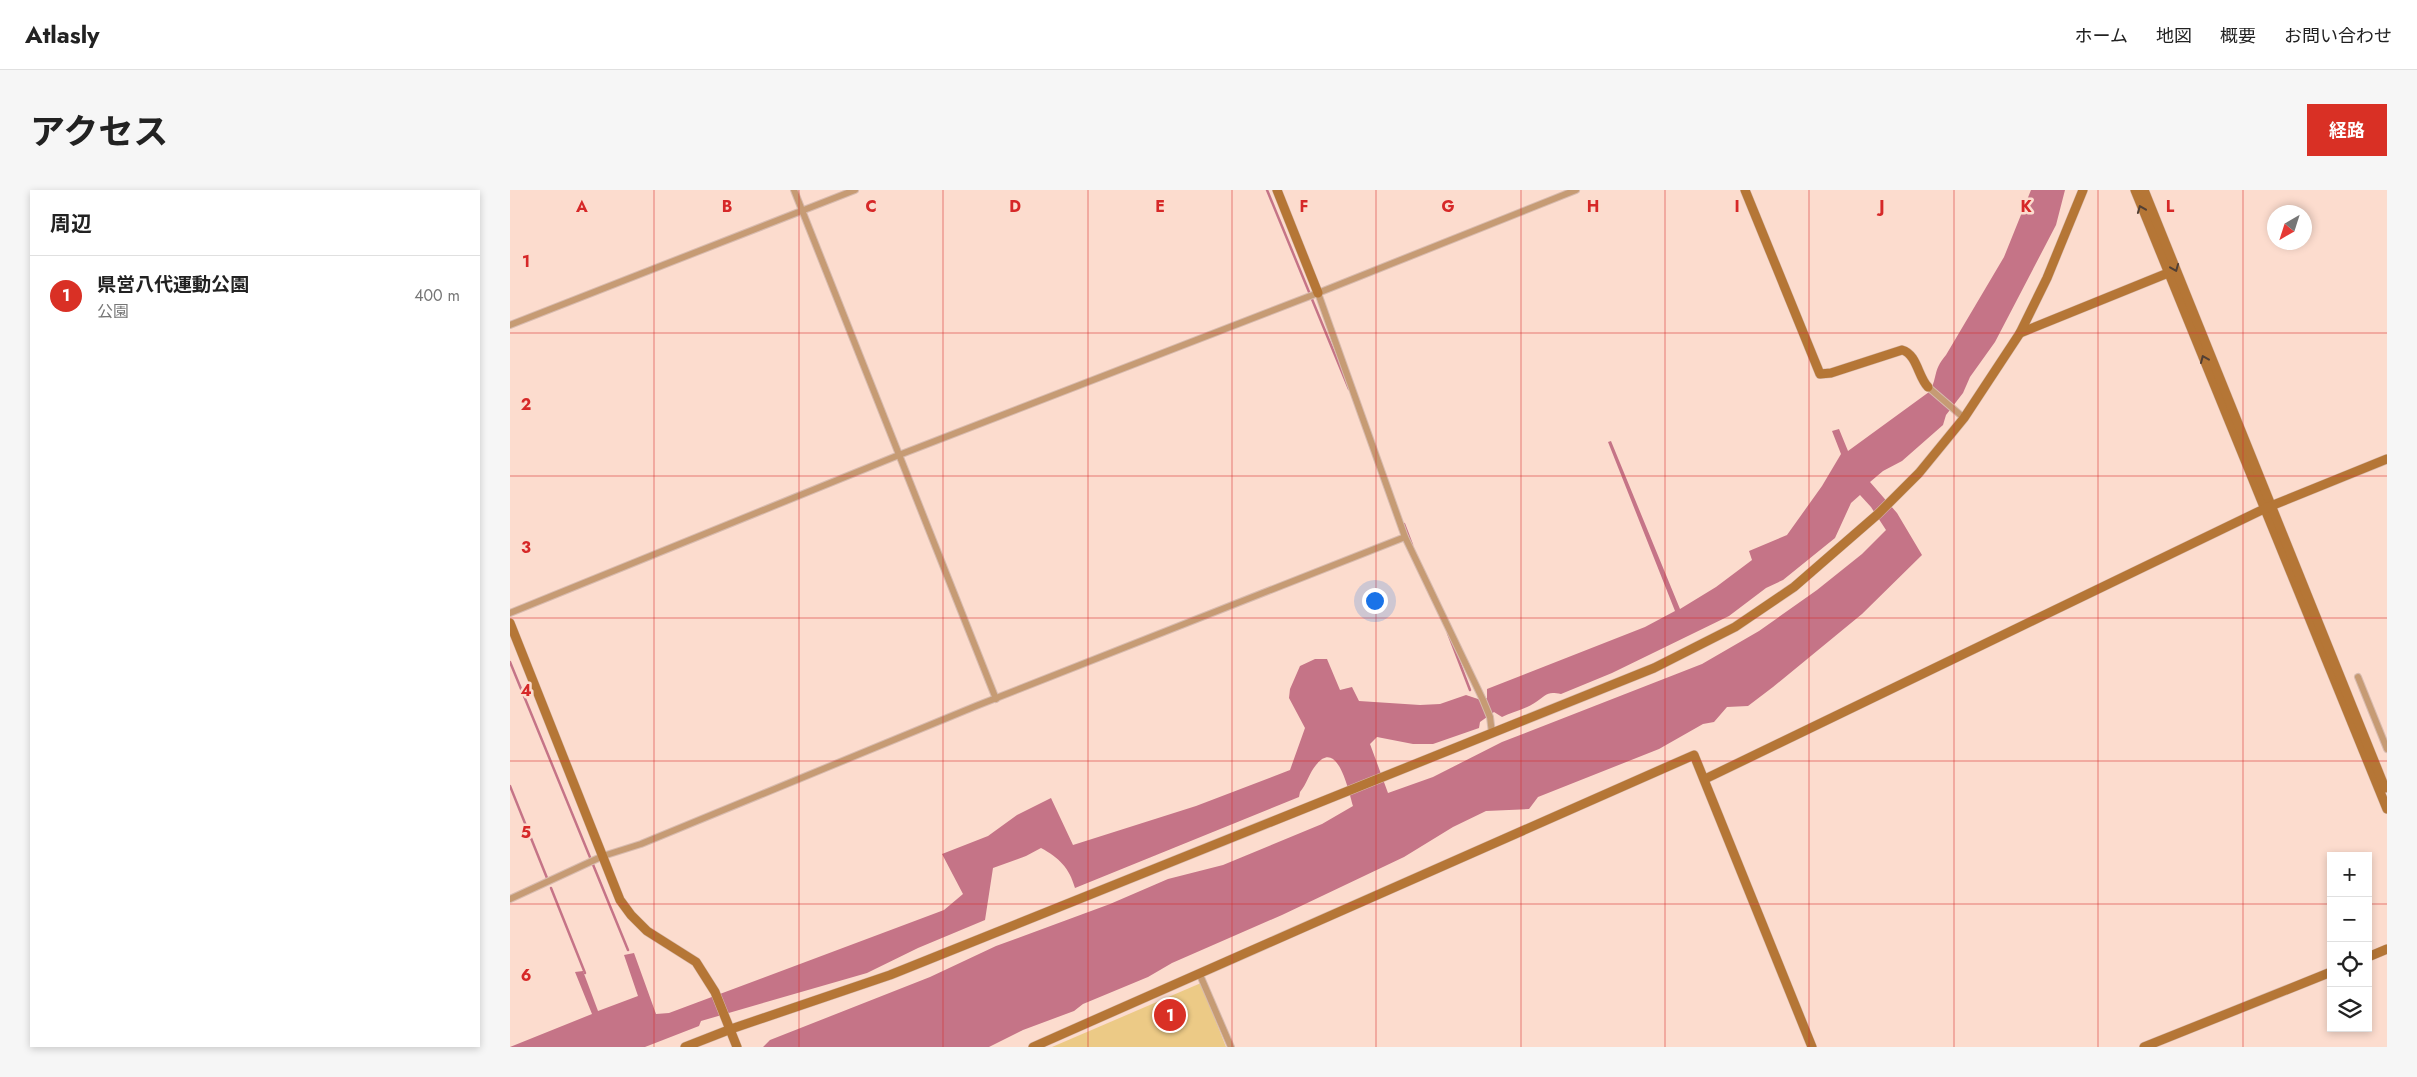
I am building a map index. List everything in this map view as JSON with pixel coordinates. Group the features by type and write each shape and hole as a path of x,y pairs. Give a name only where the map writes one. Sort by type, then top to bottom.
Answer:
{"street":[{"path":"794,190 996,699"},
{"path":"510,325 855,190"},
{"path":"1278,190 1405,537 1483,700 1490,717 1492,733"},
{"path":"510,613 899,456 1317,294 1576,190"},
{"path":"1745,190 1820,374 1831,373 1902,350 1912,357 1923,382 1964,418"},
{"path":"685,1047 731,1029 890,975 1654,668 1735,627 1817,569 1878,514 1919,473 1964,418 2020,333 2047,278 2083,190"},
{"path":"2135,190 2168,273 2269,507 2336,686 2387,809"},
{"path":"2144,190 2269,507 2387,794"},
{"path":"2020,333 2168,273"},
{"path":"1705,779 2269,507 2387,460"},
{"path":"510,899 589,865 603,856 641,844 996,699 1405,537"},
{"path":"510,623 620,900 646,931 696,962 715,992 737,1047"},
{"path":"2358,677 2387,749"},
{"path":"1034,1047 1694,755 1812,1047"},
{"path":"2372,955 2387,949"},
{"path":"2144,1047 2327,974"},
{"path":"1200,975 1231,1047"}],"shaded area":[{"path":"2031,190 2065,190 2056,225 1995,342 1970,377 1963,393 1946,415 1943,425 1902,461 1883,471 1870,482 1897,513 1922,555 1862,614 1748,706 1727,707 1714,722 1703,724 1659,749 1538,797 1529,809 1486,811 1453,827 1404,857 1282,915 1172,963 1148,977 1083,1004 1074,1011 1023,1030 989,1047 763,1047 770,1040 930,977 996,946 1110,904 1168,879 1223,865 1322,824 1353,806 1345,780 1336,762 1330,758 1324,758 1316,765 1299,797 1075,888 1070,874 1062,864 1041,848 1026,856 993,868 985,920 918,948 867,973 701,1021 699,1026 645,1047 510,1047 592,1014 575,972 583,971 598,1011 638,996 624,955 634,953 656,1014 669,1013 944,910 963,894 942,854 988,836 1017,815 1051,798 1073,845 1196,806 1290,770 1305,728 1289,698 1290,689 1300,666 1315,659 1327,659 1340,690 1352,687 1359,701 1420,705 1440,704 1466,695 1481,700 1487,698 1487,689 1645,627 1675,611 1608,442 1611,441 1680,609 1716,587 1752,560 1749,551 1787,535 1822,486 1841,454 1832,431 1839,429 1848,451 1929,392 1939,366 2004,257","holes":["1860,495 1871,507 1886,530 1862,554 1817,590 1759,631 1702,664 1502,742 1433,777 1388,793 1370,744 1377,737 1413,744 1433,744 1479,728 1480,722 1494,712 1502,717 1528,707 1547,694 1561,694 1612,673 1729,616 1766,588 1783,580 1835,538 1851,503"]},
{"path":"1201,983 1226,1047 1052,1047"}],"waterway":[{"path":"1267,190 1349,389"},
{"path":"1404,524 1412,545"},
{"path":"1448,633 1470,690"},
{"path":"510,662 628,950"},
{"path":"510,786 547,878"},
{"path":"551,888 585,973"}],"place":[{"name":"県営八代運動公園","path":"1170,1015"}]}
